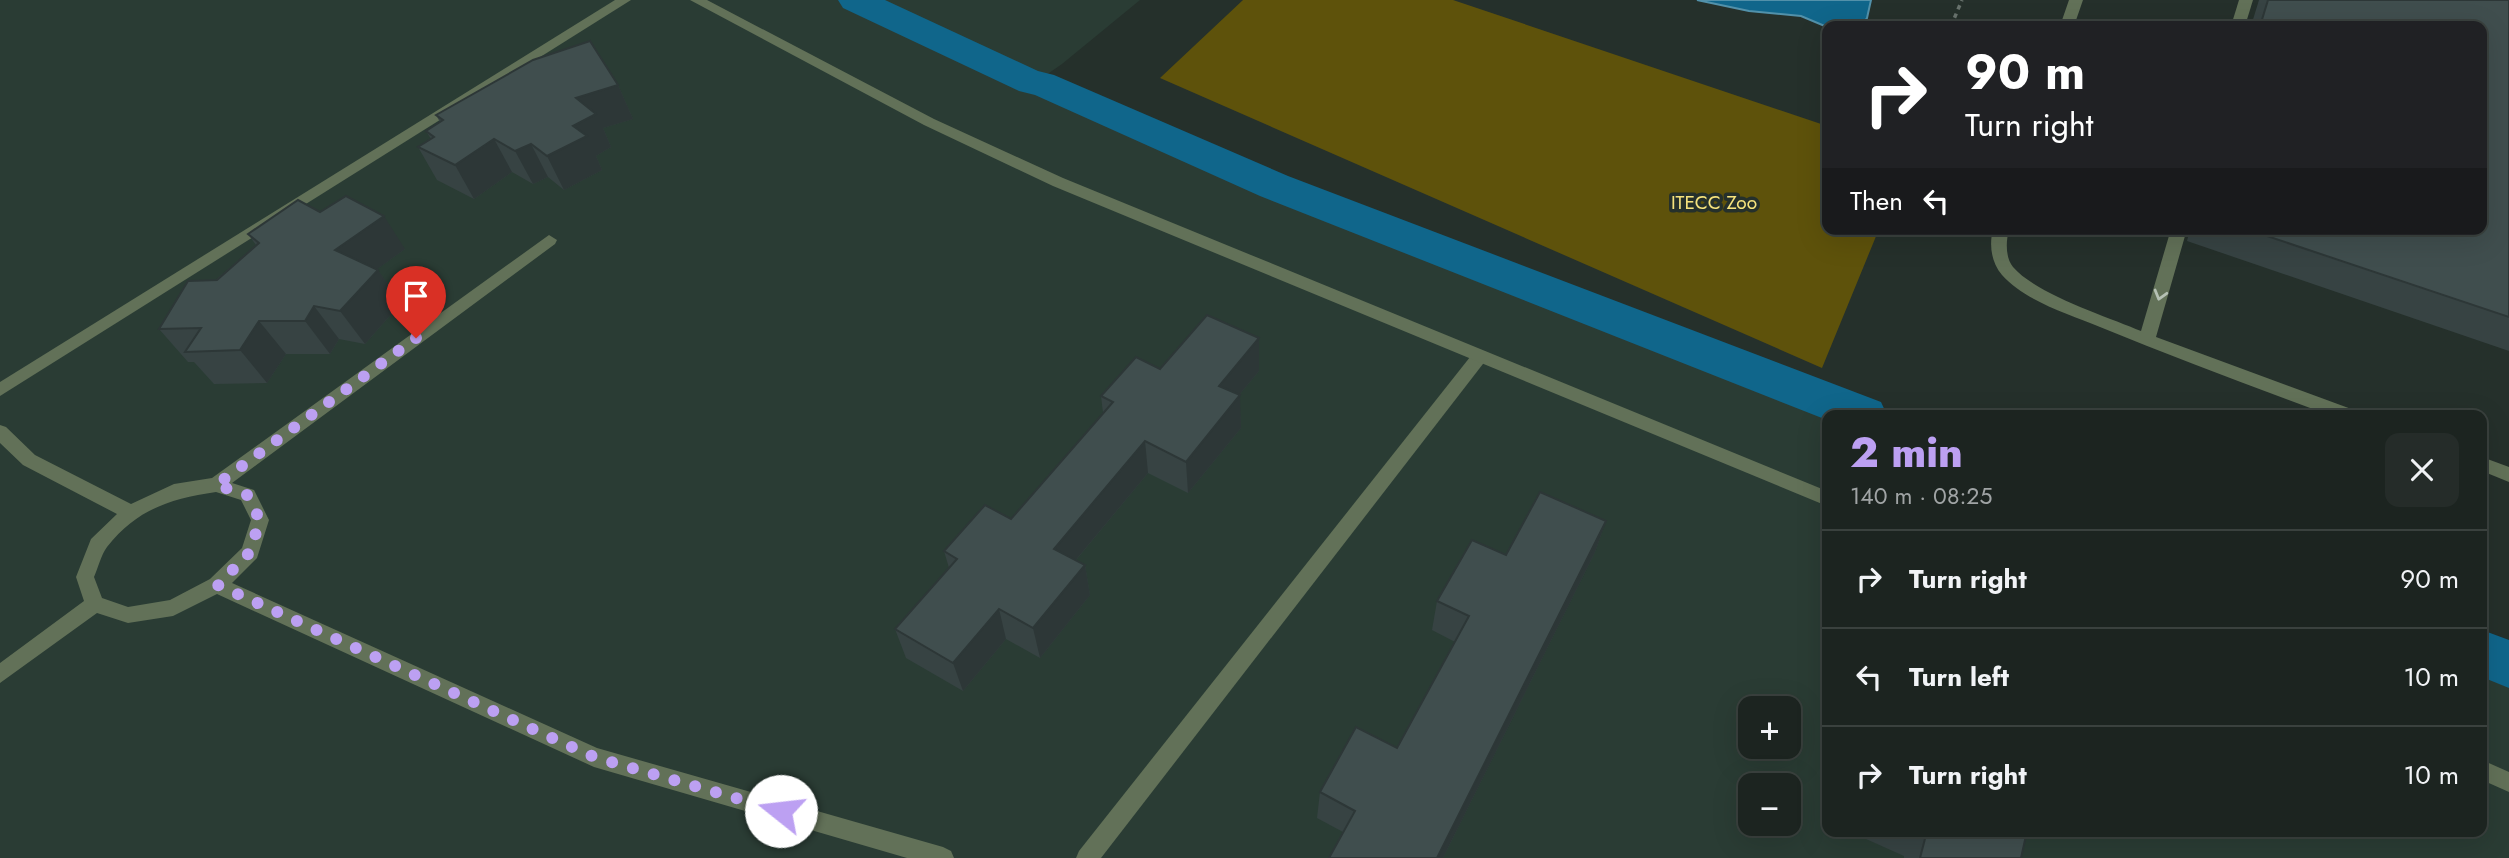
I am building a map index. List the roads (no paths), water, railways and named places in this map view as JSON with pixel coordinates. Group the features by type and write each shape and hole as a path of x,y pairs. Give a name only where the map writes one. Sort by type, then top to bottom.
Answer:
{"street":[{"path":"0,390 624,0"},
{"path":"697,0 929,122 1058,182 1822,497"},
{"path":"2069,21 2076,0"},
{"path":"2240,21 2246,0"},
{"path":"1999,235 1998,240 2006,269 2026,286 2147,340 2335,410"},
{"path":"2147,340 2177,235"},
{"path":"216,485 549,240"},
{"path":"1087,858 1480,356"},
{"path":"0,432 29,460 131,512"},
{"path":"2487,466 2509,475"},
{"path":"216,485 247,495 260,520 250,552 218,585 173,608 128,615 95,604 85,577 98,544 131,512 174,491 216,485"},
{"path":"218,585 594,757 943,858"},
{"path":"0,674 95,604"},
{"path":"2487,773 2509,782"}],"water":[{"path":"1697,0 1871,0 1865,21 1822,21 1822,25 1801,16 1749,11"}],"waterway":[{"path":"856,0 1032,83 1041,83 1274,186 1851,410"},
{"path":"2487,655 2509,664"}],"park label":[{"name":"ITECC Zoo","path":"1714,202"}]}
